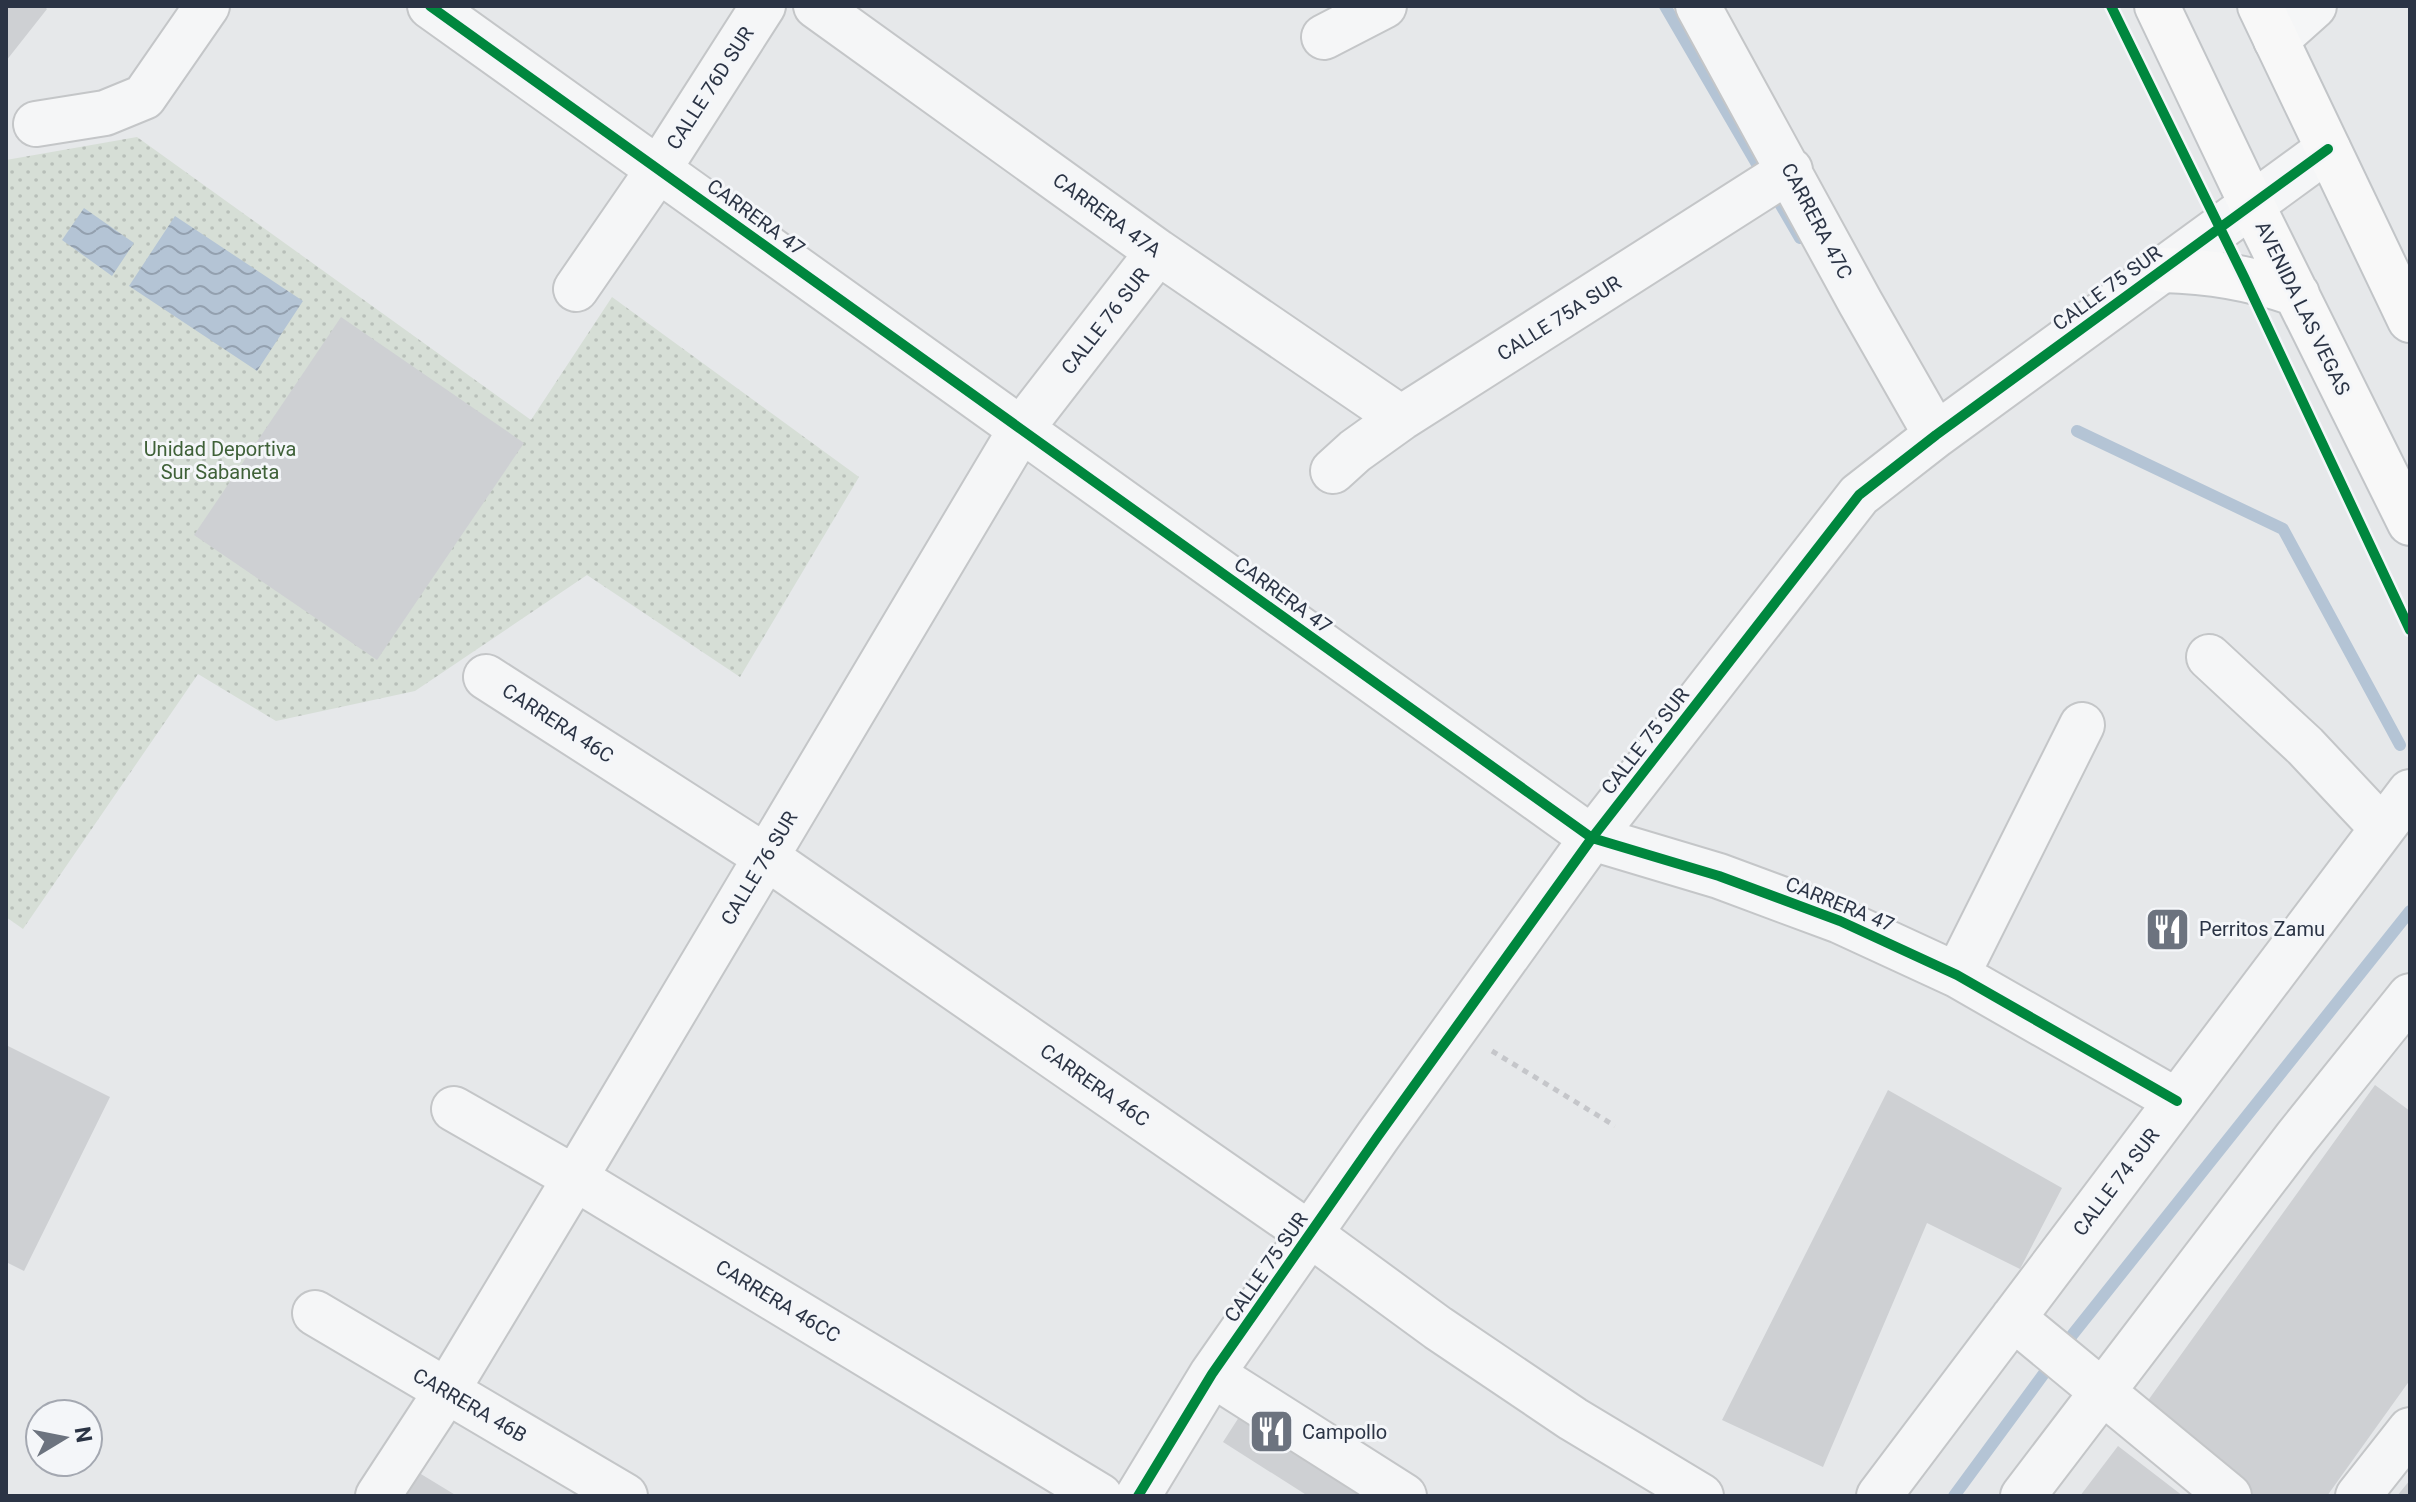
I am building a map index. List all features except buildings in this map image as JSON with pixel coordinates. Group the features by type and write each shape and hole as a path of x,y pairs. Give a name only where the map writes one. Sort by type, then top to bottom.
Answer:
{"main road":[{"name":"AVENIDA LAS VEGAS","path":"2157,6 2410,523"},
{"path":"2268,23 2410,320"},
{"path":"2163,270 2204,271 2244,277 2297,294"}],"street":[{"path":"36,124 105,113 144,97 207,6"},
{"name":"CARRERA 47","path":"430,6 1592,838 1732,881 1840,921 1957,975 2177,1101"},
{"name":"CALLE 76D SUR","path":"576,289 658,170 763,6"},
{"name":"CARRERA 47A","path":"816,6 1158,252 1401,418"},
{"path":"1324,37 1384,6"},
{"name":"CARRERA 47C","path":"1698,6 1786,173 1936,435"},
{"path":"2268,23 2314,6"},
{"name":"CALLE 75 SUR","path":"1138,1496 1212,1374 1592,838 1859,495 1936,435 2328,149"},
{"name":"CALLE 75A SUR","path":"1333,471 1401,418 1786,173"},
{"name":"CALLE 76 SUR","path":"378,1496 446,1392 575,1178 1021,429 1158,252"},
{"path":"2209,657 2305,746 2382,828"},
{"name":"CARRERA 46C","path":"486,677 766,857 1561,1411 1701,1496"},
{"path":"1957,975 2082,725"},
{"name":"CALLE 74 SUR","path":"1879,1496 2022,1325 2177,1101 2410,792"},
{"path":"2023,1496 2089,1380 2296,1138 2410,996"},
{"name":"CARRERA 46CC","path":"454,1109 575,1178 1100,1496"},
{"name":"CARRERA 46B","path":"315,1313 625,1496"},
{"path":"2022,1325 2229,1496"},
{"path":"1212,1374 1404,1496"},
{"path":"2358,1496 2410,1430"}],"path":[{"path":"1457,1029 1615,1126"}],"green space":[{"name":"Unidad Deportiva Sur Sabaneta","path":"137,137 531,420 612,297 859,477 740,677 587,575 415,691 276,721 198,674 23,929 6,917 6,160"}],"water":[{"path":"84,208 134,243 112,276 62,240"},
{"path":"175,216 303,301 257,371 129,286"}],"waterway":[{"path":"1665,6 1800,238"},
{"path":"2077,431 2283,529 2400,745"},
{"path":"1954,1496 2073,1334 2410,911"}],"cycle path":[{"path":"430,6 1592,838 1719,876 1840,921 1957,975 2177,1101"},
{"path":"2111,6 2244,277 2410,630"},
{"path":"1138,1496 1212,1374 1592,838 1859,495 1936,435 2328,149"}],"place":[{"name":"Perritos Zamu","path":"2168,929"},
{"name":"Campollo","path":"1271,1432"}]}
